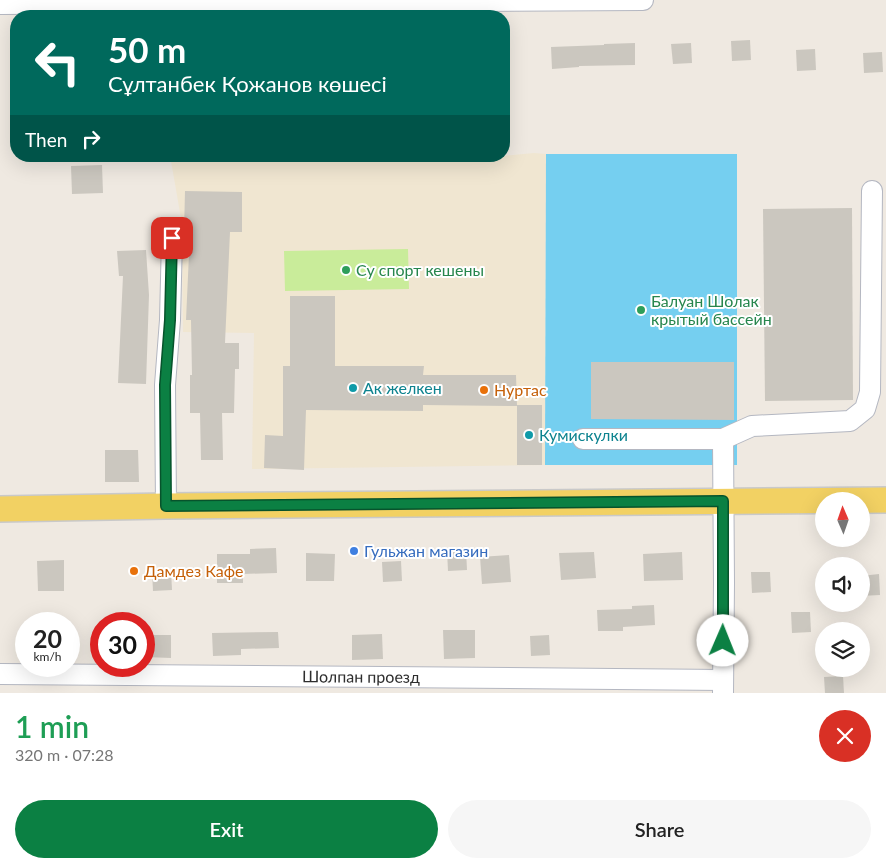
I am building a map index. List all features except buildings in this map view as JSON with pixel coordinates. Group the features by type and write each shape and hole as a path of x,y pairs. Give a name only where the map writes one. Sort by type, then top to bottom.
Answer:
{"main road":[{"path":"0,509 886,500"}],"street":[{"path":"0,4 643,0"},
{"path":"583,440 723,439 752,426 850,421 865,409 870,392 872,191"},
{"path":"166,506 165,385 170,320 172,238"},
{"path":"723,439 723,686"},
{"name":"Шолпан проезд","path":"0,674 176,685 723,686"}],"shaded area":[{"name":"Су спорт кешены","path":"546,154 545,465 252,469 254,333 183,332 182,224 171,162 510,162 510,155"}],"green space":[{"name":"Су спорт кешены","path":"408,249 409,289 285,291 284,251"}],"water":[{"name":"Балуан Шолак крытый бассейн","path":"546,154 737,154 737,465 545,465"}],"place":[{"name":"Су спорт кешены","path":"346,270"},
{"name":"Балуан Шолак крытый бассейн","path":"641,310"},
{"name":"Ак желкен","path":"353,388"},
{"name":"Нуртас","path":"484,390"},
{"name":"Кумискулки","path":"529,435"},
{"name":"Гульжан магазин","path":"354,551"},
{"name":"Дамдез Кафе","path":"134,571"}],"route":[{"path":"172,238 170,320 165,385 166,506 723,501 723,641"}]}
